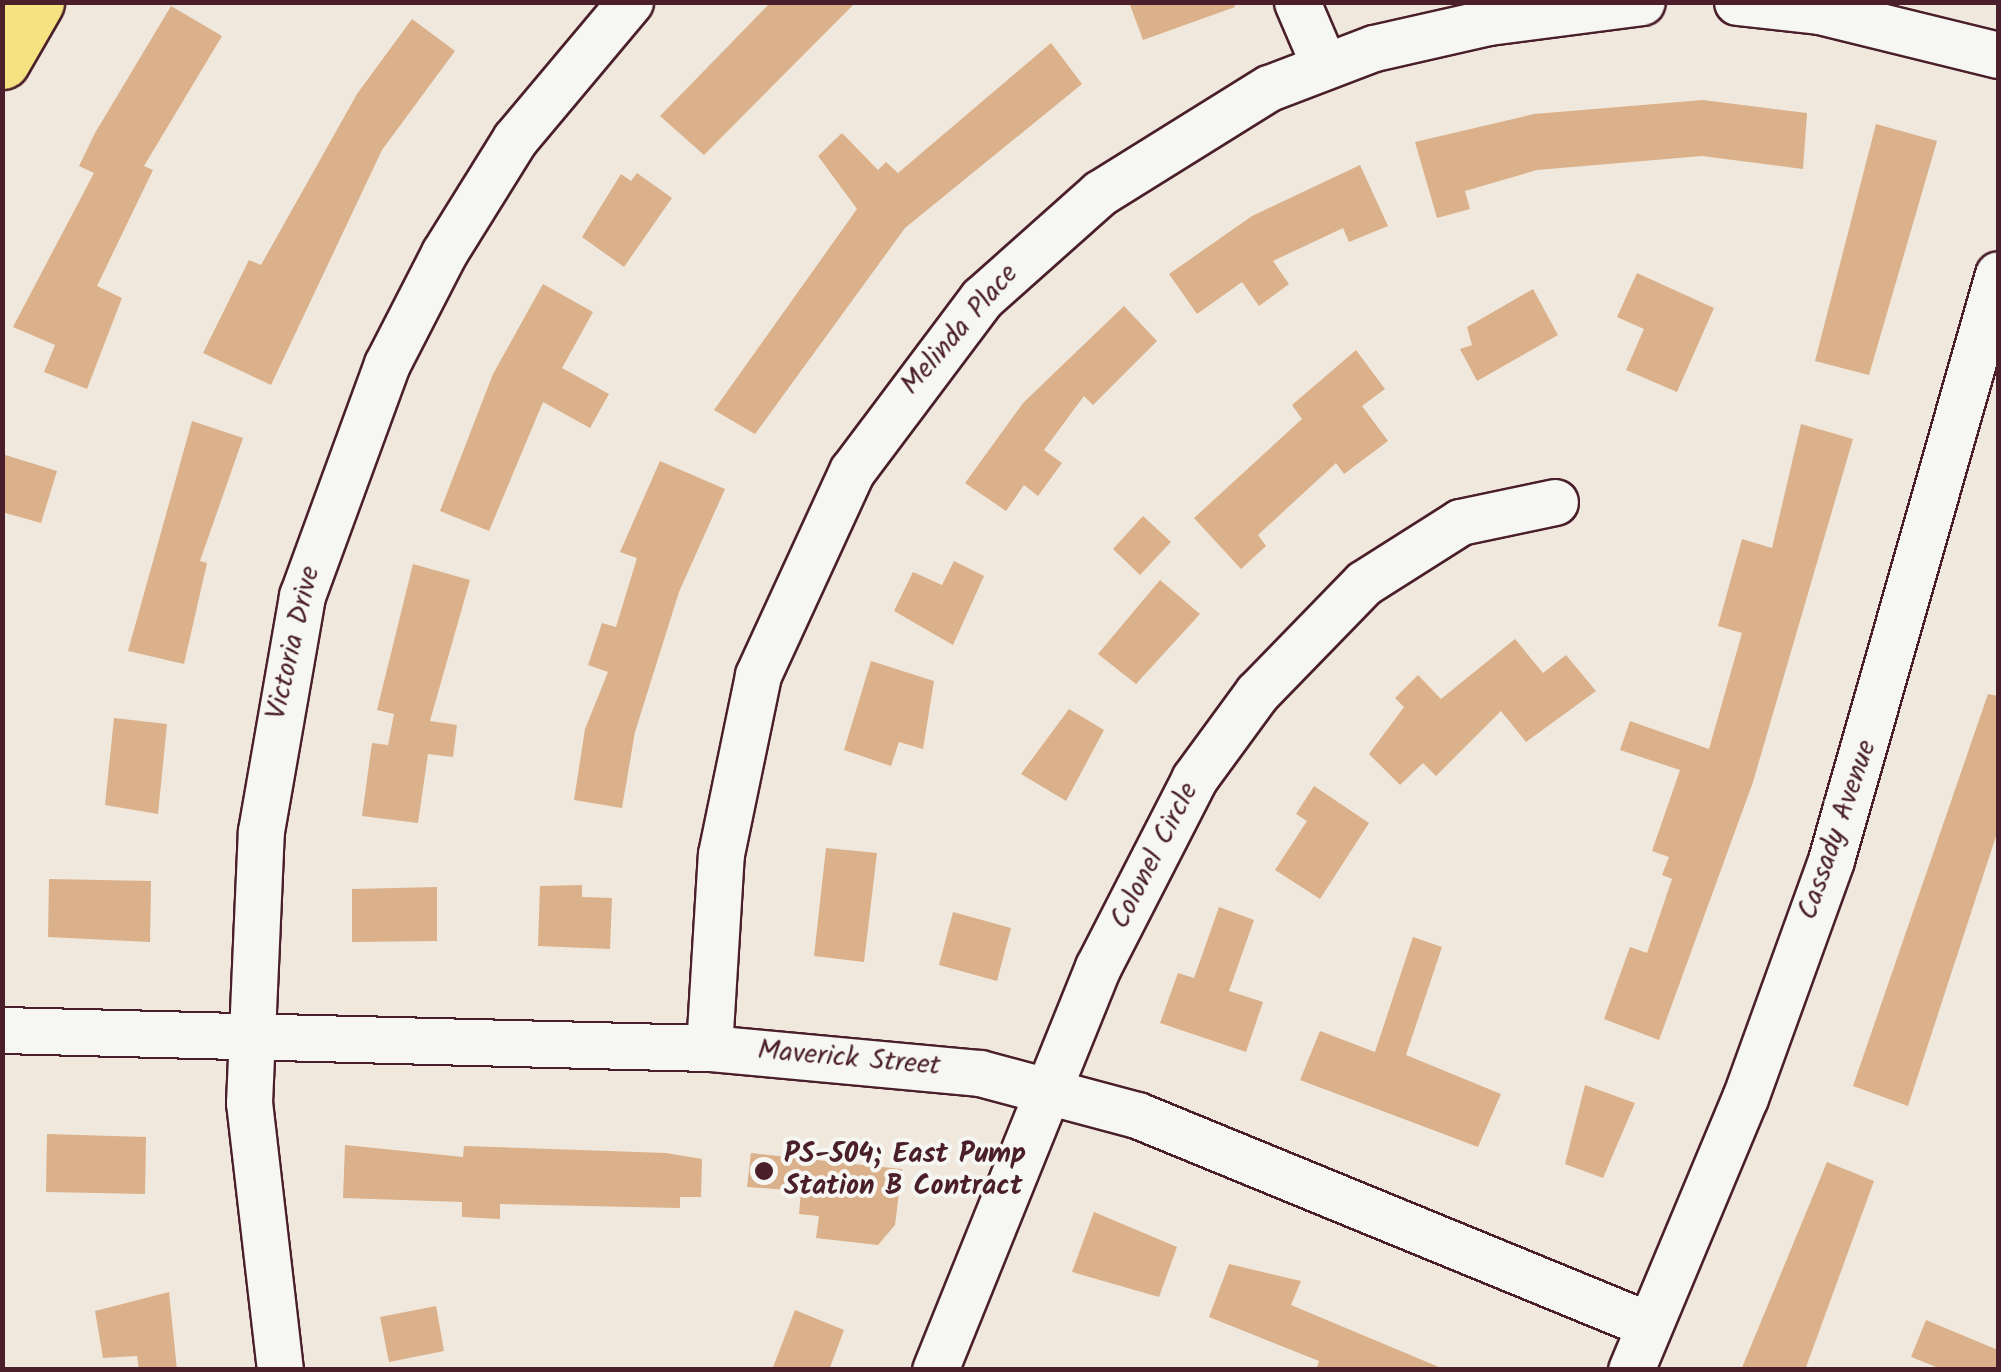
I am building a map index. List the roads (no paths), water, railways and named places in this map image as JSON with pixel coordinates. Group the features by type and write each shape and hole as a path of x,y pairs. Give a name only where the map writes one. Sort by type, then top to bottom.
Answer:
{"main road":[{"path":"2,62 36,2"}],"street":[{"name":"Victoria Drive","path":"280,1370 256,1200 252,1037 261,831 278,700 334,494 444,254 515,139 630,2"},
{"path":"1296,2 1324,65"},
{"name":"Melinda Place","path":"709,1048 736,750 758,675 852,471 970,312 1044,237 1214,118 1324,65 1488,22 1642,2"},
{"path":"1737,2 1820,11 1998,56"},
{"name":"Cassady Avenue","path":"1631,1370 1745,1098 1830,860 1998,274"},
{"name":"Colonel Circle","path":"935,1370 1048,1087 1153,852 1256,693 1327,614 1426,540 1506,507 1555,502"},
{"name":"Maverick Street","path":"2,1030 709,1048 857,1056 1048,1087 1648,1325"}],"place":[{"name":"PS-504; East Pump Station B Contract","path":"764,1171"}]}
